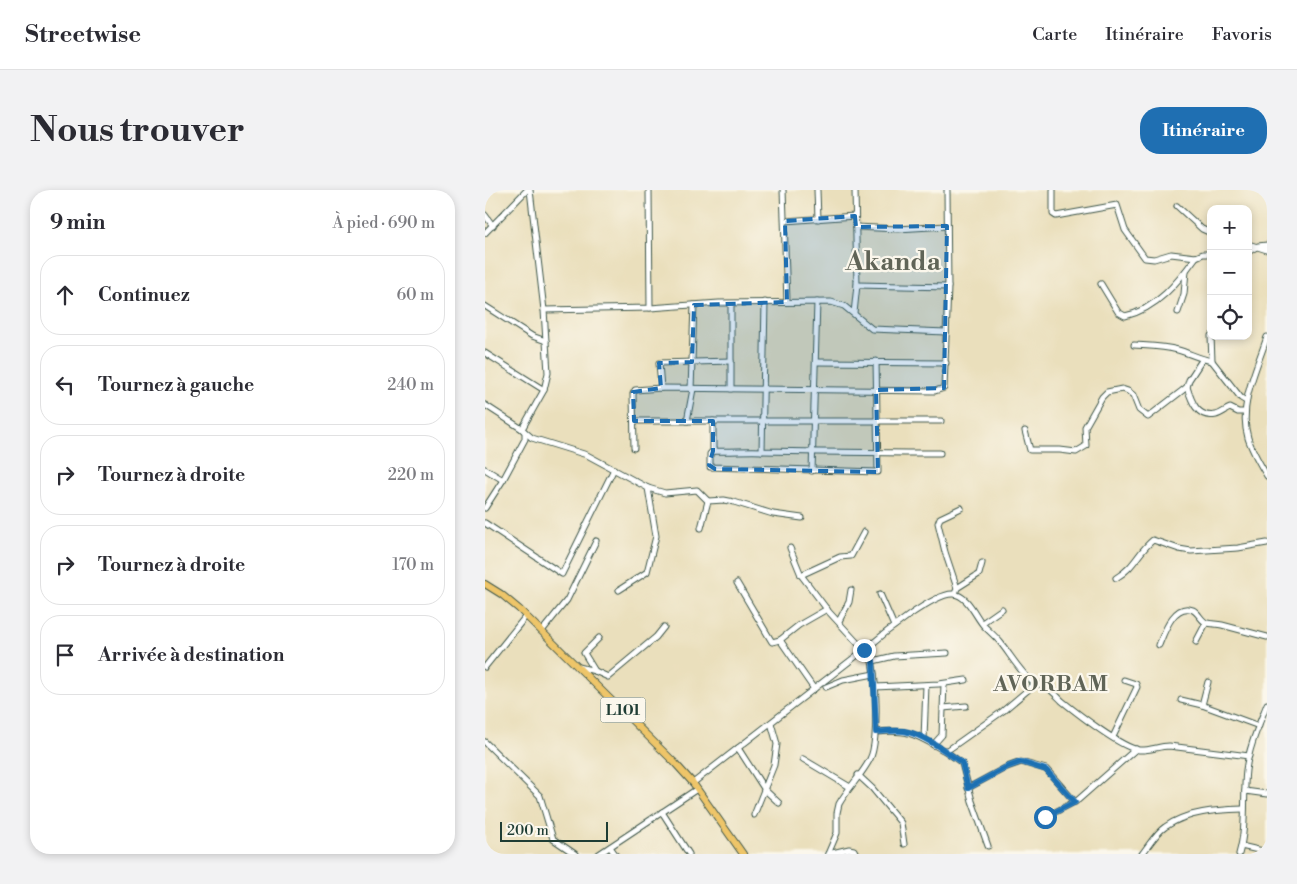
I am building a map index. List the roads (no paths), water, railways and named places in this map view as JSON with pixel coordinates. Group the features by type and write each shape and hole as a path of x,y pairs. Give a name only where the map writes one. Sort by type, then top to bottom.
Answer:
{"main road":[{"name":"L101","path":"485,584 501,594 526,616 657,743 693,783 743,854"}],"street":[{"path":"485,232 529,190"},
{"path":"485,508 503,480 525,439 523,430 543,390 548,373 544,310 529,190"},
{"path":"649,190 650,308"},
{"path":"783,190 787,302"},
{"path":"817,190 818,219"},
{"path":"854,313 857,285 855,190"},
{"path":"635,448 633,392 635,390 661,388 765,388 935,391 944,388 948,287 947,190"},
{"path":"1053,190 1054,216 1117,205 1125,230 1145,258 1154,259 1171,254 1196,257 1207,254"},
{"path":"1177,206 1202,229 1207,231"},
{"path":"485,215 493,226"},
{"path":"785,221 855,216"},
{"path":"856,227 898,229 947,226"},
{"path":"1252,245 1267,250"},
{"path":"1251,250 1257,246 1267,245"},
{"path":"1101,284 1118,312 1125,316 1139,312 1152,305 1186,271 1196,257"},
{"path":"1178,312 1184,294 1186,271"},
{"path":"857,285 948,287"},
{"path":"544,310 650,308 694,304 765,302 831,302 843,306 854,313 872,329 946,332"},
{"path":"762,451 765,388 765,302"},
{"path":"813,471 817,302"},
{"path":"687,421 692,389 694,304"},
{"path":"731,304 731,389"},
{"path":"485,306 532,336 546,341"},
{"path":"1267,337 1266,347 1246,401 1245,412 1248,438 1267,476"},
{"path":"1211,340 1212,361 1241,398 1246,401"},
{"path":"1134,346 1176,349 1202,360 1212,361"},
{"path":"485,353 543,390"},
{"path":"1025,431 1030,450 1076,452 1086,446 1085,427 1102,396 1107,392 1128,391 1133,395 1139,410 1148,417 1187,386 1202,360"},
{"path":"661,388 659,363 731,361"},
{"path":"713,421 713,451 710,454 710,468 878,472 876,361"},
{"path":"816,362 946,363"},
{"path":"1187,386 1195,408 1207,416 1217,415 1230,408 1238,412 1245,412"},
{"path":"485,405 532,438 587,455 648,488 665,493 697,490 708,501 724,500 773,514 802,518"},
{"path":"634,421 941,420"},
{"path":"525,439 532,438"},
{"path":"713,451 940,453"},
{"path":"485,469 503,480"},
{"path":"485,523 562,574 615,470"},
{"path":"619,590 647,572 657,536 648,488"},
{"path":"701,528 708,501"},
{"path":"955,594 957,588 938,523 940,518 961,508"},
{"path":"801,575 840,557 851,556 864,532"},
{"path":"1116,578 1127,572 1147,545 1153,540 1179,550 1191,551 1239,548 1267,543"},
{"path":"542,631 567,600 596,541"},
{"path":"790,548 801,575 827,608 865,649 873,661 876,732 871,759 839,804 837,834 828,854"},
{"path":"957,588 979,574 981,563"},
{"path":"737,583 770,641 780,640 799,625 827,608"},
{"path":"839,621 849,602 851,590"},
{"path":"880,594 894,626"},
{"path":"693,783 894,626 932,601 949,594 955,594 966,601 982,624 1000,642 1014,662 1035,684 1045,686 1065,703 1113,737 1141,750 1169,746 1249,756"},
{"path":"982,624 1002,609"},
{"path":"1159,645 1167,626 1181,610 1192,610 1205,623 1267,637"},
{"path":"485,667 526,616"},
{"path":"1196,642 1205,623"},
{"path":"578,667 609,677 656,637 664,627"},
{"path":"595,671 584,654 599,638"},
{"path":"780,640 814,689"},
{"path":"873,661 894,656 947,653"},
{"path":"826,687 843,680 874,674"},
{"path":"875,687 944,684 966,680"},
{"path":"1113,737 1137,689 1136,684 1124,680"},
{"path":"1202,705 1208,682"},
{"path":"933,745 942,735 944,684"},
{"path":"945,751 1003,711 1035,684"},
{"path":"924,739 926,685"},
{"path":"1181,700 1202,705 1259,726"},
{"path":"1239,854 1249,756 1259,726 1265,717 1267,704"},
{"path":"943,708 966,706"},
{"path":"753,815 774,765 777,744 771,723"},
{"path":"876,732 901,731 924,739 962,763 987,846"},
{"path":"485,742 540,796 553,839 575,854"},
{"path":"738,748 765,790 779,803"},
{"path":"1045,817 1075,802 1136,749"},
{"path":"803,759 850,787"},
{"path":"968,788 1007,767 1021,762 1046,770 1075,802"},
{"path":"858,775 872,788 901,823 904,844"},
{"path":"599,854 697,789"},
{"path":"1245,791 1267,794"},
{"path":"1143,854 1162,830 1182,818 1215,810 1244,809"},
{"path":"662,812 689,854"},
{"path":"1241,846 1267,852"},
{"path":"610,847 615,854"},
{"path":"828,854 849,849 854,850 856,854"}],"district":[{"name":"Akanda","path":"893,262"},
{"name":"AVORBAM","path":"1051,685"}]}
